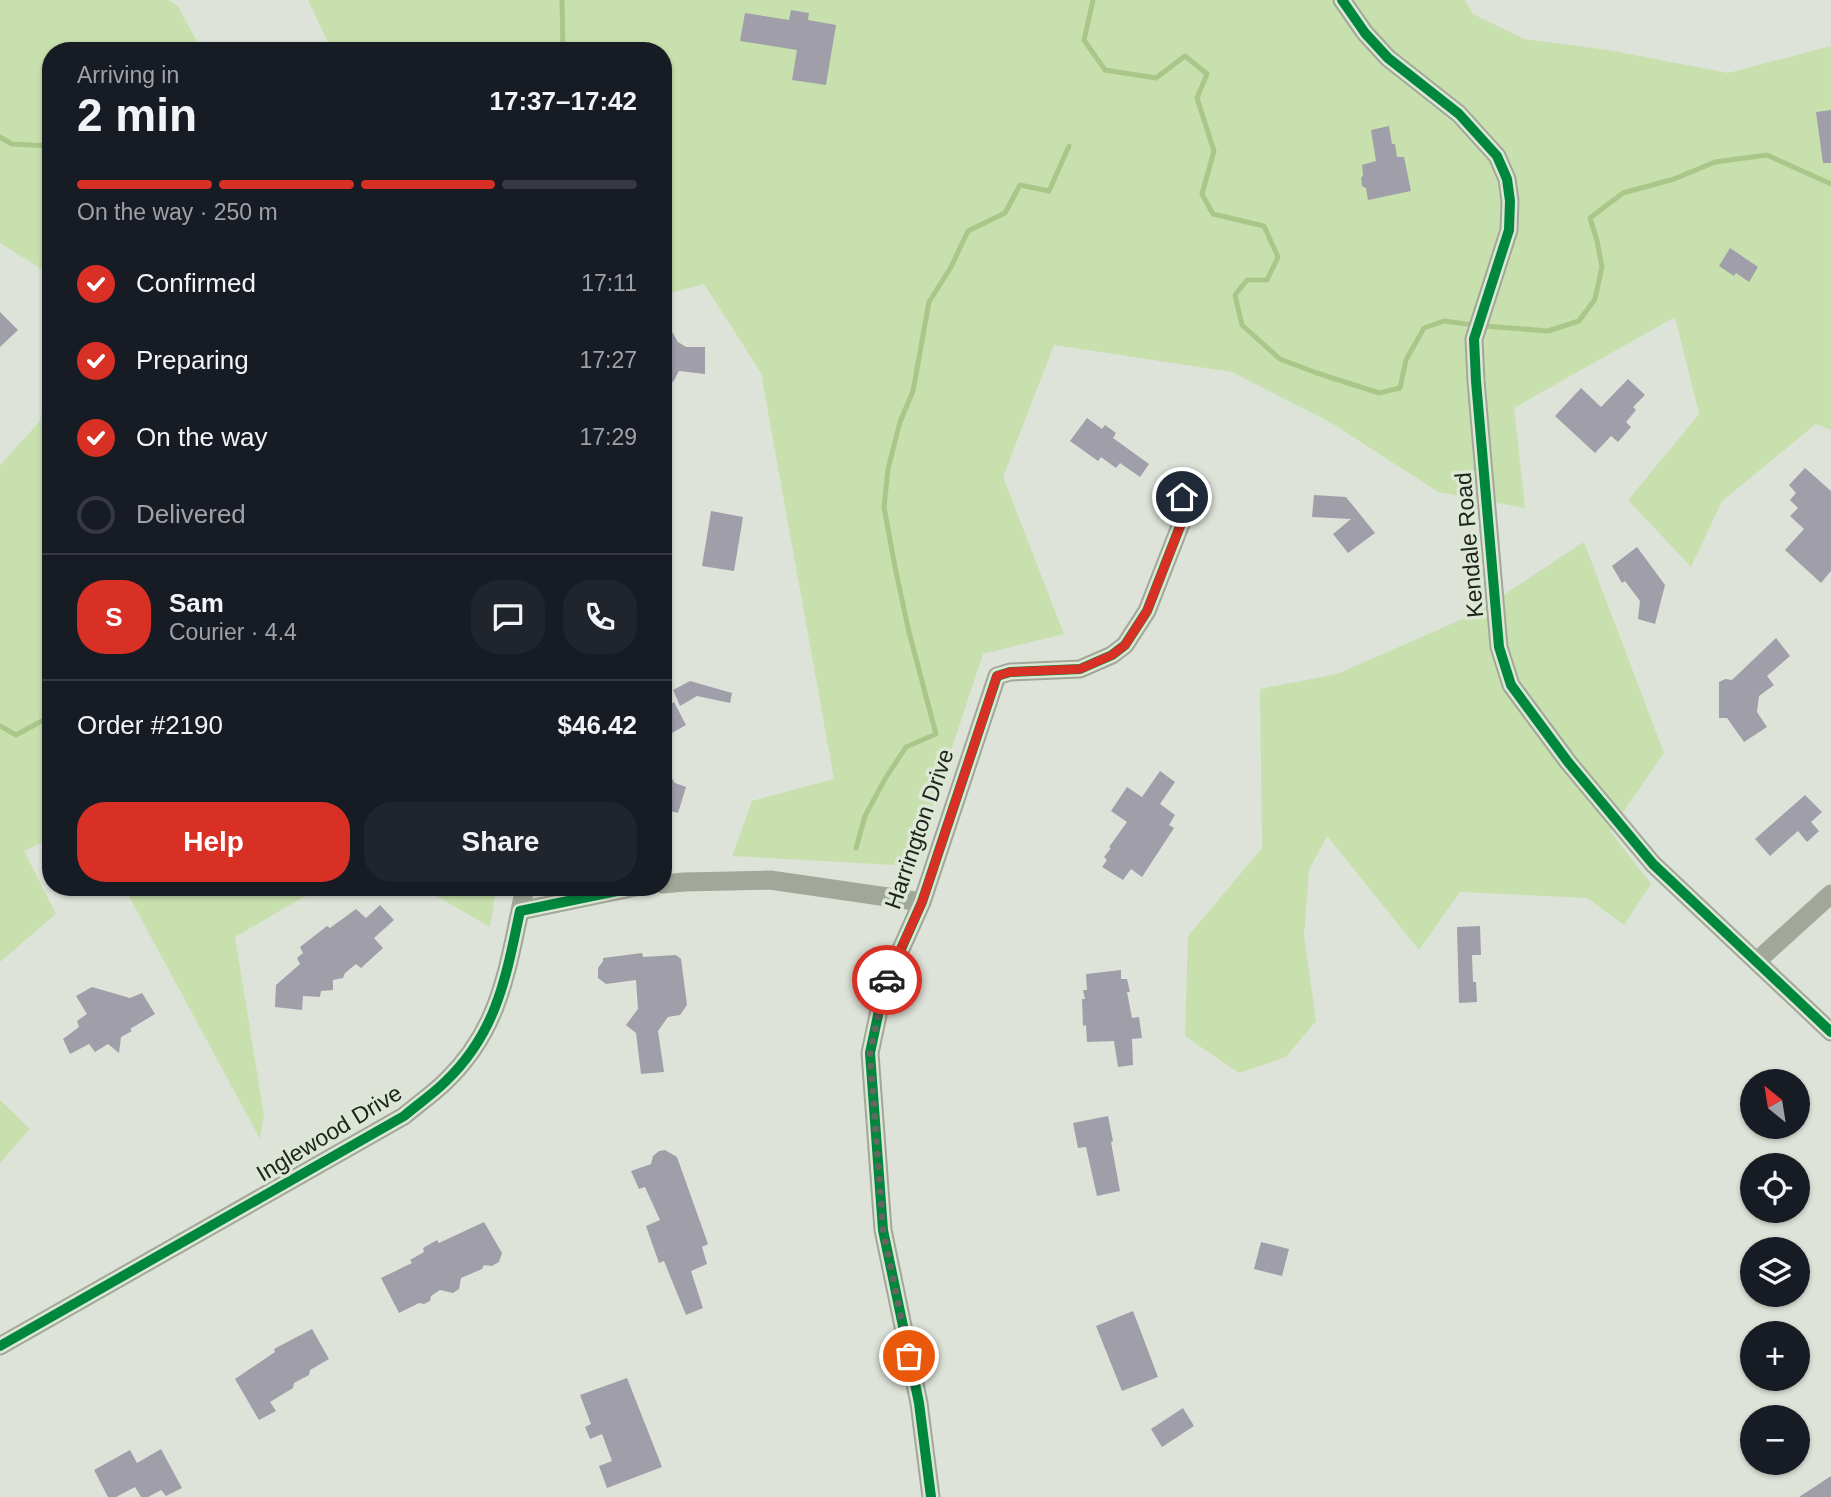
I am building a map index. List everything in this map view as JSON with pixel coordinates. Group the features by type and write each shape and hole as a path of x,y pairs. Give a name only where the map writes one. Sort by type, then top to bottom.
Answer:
{"street":[{"name":"Kendale Road","path":"1342,0 1365,33 1388,58 1459,114 1497,156 1507,179 1510,201 1509,230 1474,339 1499,647 1511,685 1568,762 1653,864 1831,1032"},
{"name":"Harrington Drive","path":"932,1497 919,1403 883,1230 870,1053 884,987 922,902 997,676 1010,672 1080,669 1112,655 1125,645 1147,611 1186,511 1182,497"},
{"path":"672,883 770,880 922,902"},
{"path":"1757,961 1831,894"},
{"name":"Inglewood Drive","path":"0,1346 404,1116 446,1081 471,1052 491,1018 504,985 524,896"},
{"path":"520,911 592,896"}],"green space":[{"path":"0,0 168,0 178,6 197,42 42,42 42,269 0,243"},
{"path":"308,0 1465,0 1473,14 1524,39 1608,50 1728,73 1831,46 1831,430 1816,424 1722,501 1691,567 1628,500 1699,414 1675,317 1514,408 1525,508 1438,492 1330,422 1232,372 1054,345 1003,477 1064,634 983,654 913,866 732,856 752,801 834,779 761,373 704,284 672,293 672,42 328,42"},
{"path":"42,408 42,842 24,851 42,886 42,896 47,896 56,914 0,962 0,465 40,421"},
{"path":"1584,542 1664,753 1610,831 1651,884 1624,925 1587,898 1460,892 1419,950 1327,836 1309,870 1304,935 1316,1021 1286,1057 1239,1073 1185,1036 1188,936 1262,848 1260,689 1337,674 1476,613"},
{"path":"129,896 306,896 235,937 264,1115 260,1139"},
{"path":"437,896 495,896 490,927"},
{"path":"0,1100 30,1129 0,1163"}],"building":[{"path":"791,10 809,13 808,20 836,25 826,85 792,80 797,50 740,41 745,13 789,20"},
{"path":"1831,110 1831,163 1823,163 1816,112"},
{"path":"1389,126 1397,157 1404,157 1411,191 1368,200 1361,178 1362,165 1376,161 1371,130"},
{"path":"1730,248 1758,267 1749,282 1719,266"},
{"path":"0,312 18,330 0,347"},
{"path":"672,332 678,342 686,347 705,347 705,374 679,371 673,382"},
{"path":"1628,379 1645,395 1633,407 1636,410 1626,422 1631,427 1618,442 1611,436 1595,453 1555,416 1581,388 1601,407"},
{"path":"1087,418 1102,429 1105,425 1116,433 1113,438 1149,464 1140,477 1120,463 1116,468 1101,457 1098,461 1070,441"},
{"path":"1805,468 1831,491 1831,571 1821,583 1785,550 1804,529 1790,516 1798,508 1790,500 1796,493 1789,485"},
{"path":"1314,495 1346,497 1375,533 1348,553 1333,534 1351,519 1312,517"},
{"path":"711,511 743,517 734,571 702,566"},
{"path":"1637,547 1665,585 1655,624 1638,619 1640,601 1625,581 1622,583 1612,566"},
{"path":"1776,638 1790,656 1767,676 1774,685 1759,696 1757,712 1767,727 1744,742 1727,718 1719,718 1719,682 1732,680"},
{"path":"690,681 732,693 730,703 697,696 680,706 673,690"},
{"path":"674,702 686,725 672,733"},
{"path":"1160,771 1175,782 1160,804 1175,815 1169,825 1174,828 1142,877 1131,869 1123,880 1102,867 1107,860 1104,857 1111,848 1109,847 1127,822 1111,811 1127,787 1142,797"},
{"path":"672,778 675,783 686,787 678,813 672,811"},
{"path":"1805,795 1822,812 1811,822 1819,831 1807,842 1798,831 1770,856 1755,839"},
{"path":"380,905 394,920 374,938 383,948 361,968 356,964 343,978 333,980 333,990 321,991 320,997 303,996 302,1010 275,1007 276,985 300,964 297,958 303,953 300,947 327,926 330,928 356,909 366,918"},
{"path":"1480,926 1481,955 1472,955 1477,1002 1459,1003 1457,927"},
{"path":"642,953 643,957 676,955 681,959 687,1005 680,1015 668,1017 658,1031 664,1072 641,1074 636,1033 626,1025 638,1009 636,980 606,984 598,978 598,968 603,958"},
{"path":"1121,970 1121,979 1127,979 1130,992 1127,992 1132,1018 1139,1017 1142,1038 1132,1039 1133,1065 1118,1067 1114,1041 1087,1042 1086,1025 1083,1026 1082,999 1085,999 1083,990 1087,990 1086,974"},
{"path":"92,987 130,998 142,993 155,1014 121,1037 119,1053 108,1044 95,1052 89,1044 70,1054 63,1039 79,1027 77,1021 87,1014 76,996"},
{"path":"1108,1116 1120,1191 1097,1196 1086,1147 1078,1148 1073,1123"},
{"path":"665,1150 677,1157 708,1244 702,1247 707,1264 691,1271 703,1308 686,1315 664,1261 659,1263 646,1226 660,1220 645,1187 639,1189 631,1171 651,1164 653,1156"},
{"path":"484,1222 502,1253 499,1262 492,1266 484,1265 482,1269 461,1278 459,1289 453,1293 440,1290 431,1296 430,1301 419,1303 399,1313 381,1278 412,1263 410,1260 424,1252 423,1248 437,1240 439,1243"},
{"path":"1261,1242 1289,1249 1282,1276 1254,1269"},
{"path":"1133,1311 1158,1377 1122,1391 1096,1326"},
{"path":"312,1329 329,1359 310,1370 309,1375 294,1383 293,1388 270,1402 276,1411 259,1420 235,1379 275,1352 274,1349"},
{"path":"627,1378 662,1467 607,1488 599,1466 612,1461 602,1434 590,1439 585,1427 591,1424 580,1395"},
{"path":"1183,1408 1194,1426 1162,1447 1151,1429"},
{"path":"161,1449 182,1488 166,1496 161,1490 148,1497 141,1497 135,1487 116,1497 108,1497 94,1470 130,1450 137,1463"},
{"path":"1831,1476 1831,1497 1799,1497"}],"waterway":[{"path":"562,0 563,42"},
{"path":"1093,0 1084,40 1105,70 1156,78 1185,56 1207,74 1197,98 1214,151 1202,194 1213,214 1264,226 1278,257 1267,280 1247,280 1235,295 1242,325 1280,359 1379,393 1400,388 1406,360 1424,328 1444,321 1474,325"},
{"path":"0,137 12,144 42,146"},
{"path":"856,848 865,816 906,747 936,734 909,632 884,507 888,469 900,422 913,391 929,302 951,267 968,231 1005,213 1020,185 1049,191 1069,146"},
{"path":"1484,326 1548,331 1579,321 1595,299 1602,267 1590,218 1623,193 1674,179 1715,162 1767,155 1831,184"},
{"path":"0,726 16,735 42,721"}],"cycle path":[{"path":"1342,0 1365,33 1388,58 1459,114 1497,156 1507,179 1510,201 1509,230 1474,339 1499,647 1511,685 1568,762 1653,864 1831,1032"},
{"path":"931,1497 919,1403 883,1230 870,1053 884,987 922,902 997,676 1010,672 1080,669 1112,655 1125,645 1147,611 1186,511 1182,497"},
{"path":"0,1346 404,1116 446,1081 477,1043 504,981 520,911 592,896"}],"way so far":[{"path":"887,980 870,1053 883,1230 909,1356"}],"route":[{"path":"887,980 922,902 997,676 1010,672 1080,669 1112,655 1125,645 1147,611 1186,511 1182,497"}]}
